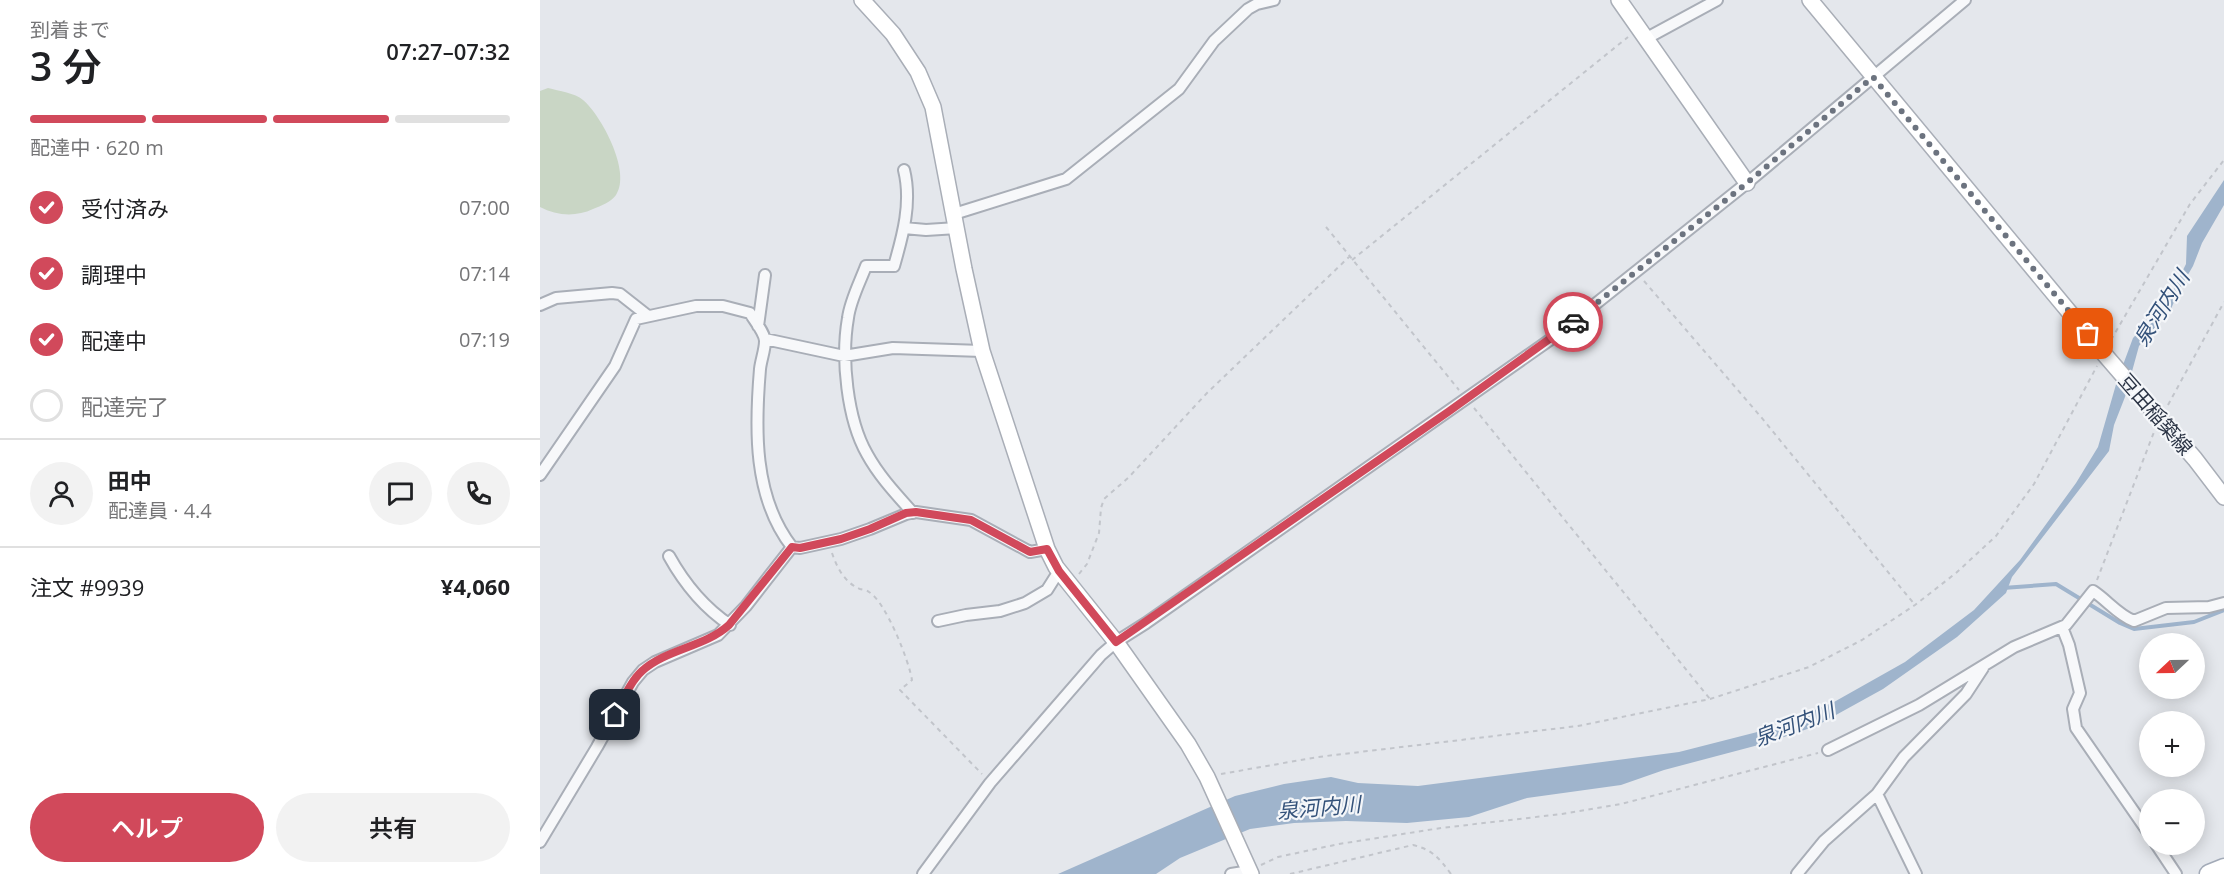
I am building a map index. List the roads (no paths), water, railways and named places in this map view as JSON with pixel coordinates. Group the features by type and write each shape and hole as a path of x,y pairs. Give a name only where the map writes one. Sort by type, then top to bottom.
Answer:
{"main road":[{"path":"2209,874 2224,868"}],"street":[{"path":"861,0 893,34 918,72 933,107 982,351 1047,549 1070,586 1116,642 1168,712 1209,780 1251,872 1231,874"},
{"path":"904,228 926,230 956,221 1066,179 1179,89 1214,41 1248,9 1274,0"},
{"path":"1619,0 1747,183"},
{"path":"1643,33 1717,0"},
{"name":"豆田稲築線","path":"1810,0 2224,497"},
{"path":"923,874 990,783 1101,655 1116,642 1554,337 1747,183 1965,0"},
{"path":"904,170 907,196 904,228 894,266 866,266 848,316 844,356 855,427 866,454 885,483 913,513"},
{"path":"758,326 765,275"},
{"path":"542,300 620,294 648,316"},
{"path":"540,475 615,366 636,319 696,306 723,306 750,313 765,339 760,367 757,447 762,479 768,497 782,535 792,547 800,548 828,542 913,513 927,513 971,520 1030,552 1047,549"},
{"path":"765,339 844,356 893,348 982,351"},
{"path":"540,842 638,676 655,662 718,634 729,625 792,547"},
{"path":"669,556 680,577 696,596 714,615 729,625"},
{"path":"938,621 1000,611 1025,603 1047,590 1059,571"},
{"path":"1828,750 1919,705 2014,647 2062,627 2091,593 2102,597 2126,618 2134,621 2166,608 2209,607 2224,603"},
{"path":"2062,627 2069,645 2080,693 2073,709 2076,728 2139,819"},
{"path":"1797,874 1824,842 1877,794 1904,757 1966,694 1985,665"},
{"path":"1877,794 1916,874"},
{"path":"2163,855 2176,874"}],"water":[{"name":"泉河内川","path":"2224,180 2224,205 2202,243 2171,309 2139,346 2125,397 2114,425 2109,451 2012,577 2006,593 1957,637 1883,689 1816,726 1766,743 1664,770 1621,785 1527,798 1469,817 1407,823 1346,821 1294,823 1250,829 1180,858 1156,874 1058,874 1235,796 1284,784 1331,777 1358,783 1418,786 1679,752 1769,729 1834,702 1905,662 1974,610 2020,560 2076,483 2098,447 2117,381 2133,338 2157,313 2172,292 2186,264 2187,236"}],"waterway":[{"path":"2003,588 2056,584 2134,629 2194,622 2224,610"}]}
